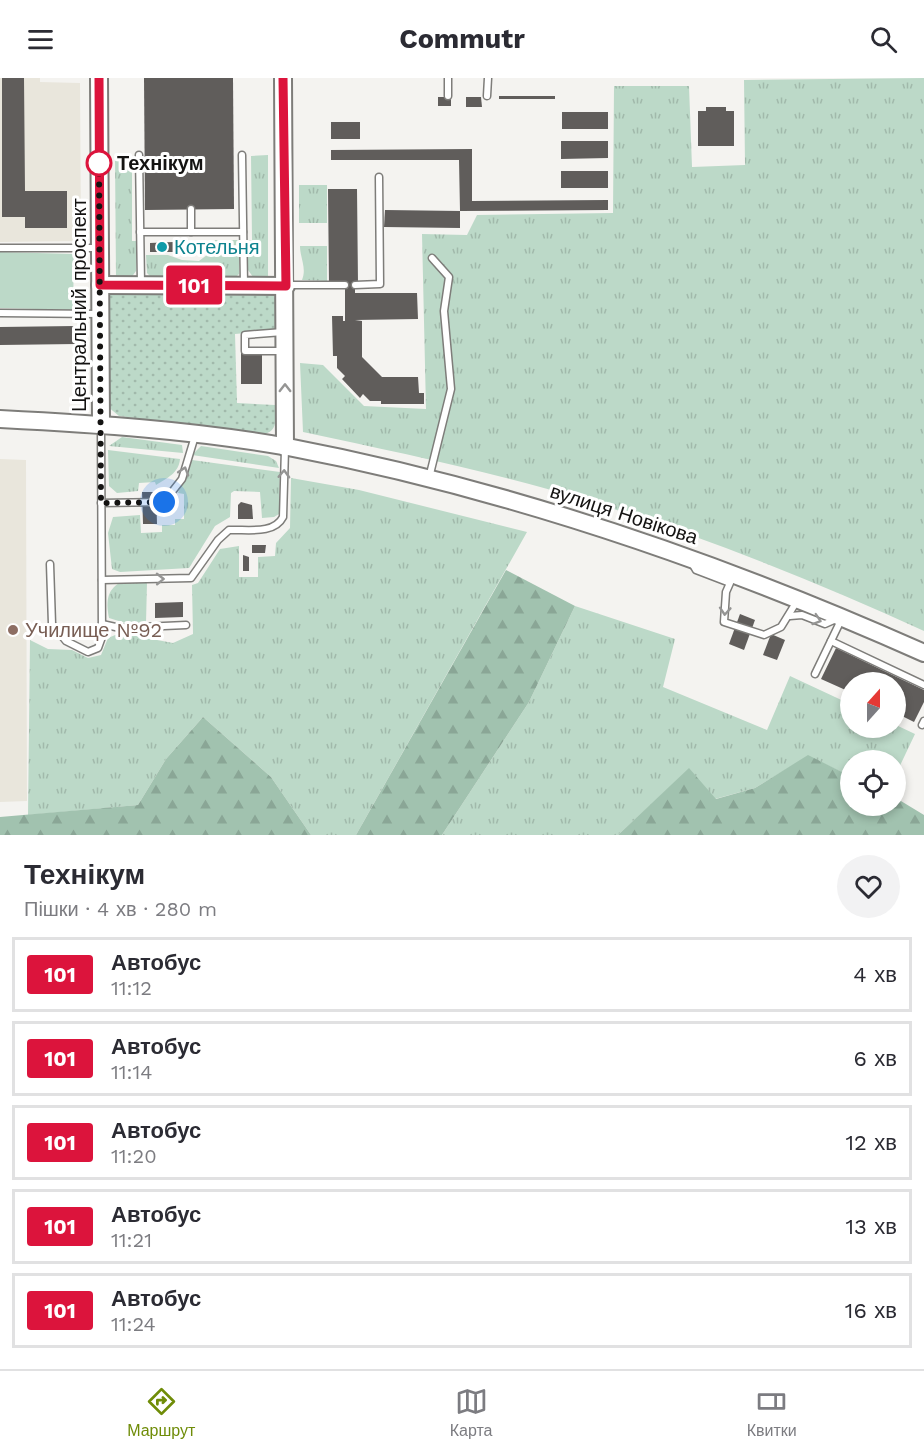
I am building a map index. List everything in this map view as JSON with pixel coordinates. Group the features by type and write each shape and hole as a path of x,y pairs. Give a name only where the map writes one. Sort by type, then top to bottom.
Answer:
{"main road":[{"name":"Центральний проспект","path":"99,78 101,424"},
{"path":"283,78 286,351 292,448"},
{"path":"100,285 286,286"},
{"path":"0,419 101,424"},
{"name":"вулиця Новікова","path":"101,424 292,448 429,478 506,498 688,557 732,579 798,599 924,653"}],"lane":[{"path":"448,78 448,96"},
{"path":"487,96 488,78"},
{"path":"139,155 141,285"},
{"path":"242,155 244,286"},
{"path":"355,285 380,284 379,177"},
{"path":"191,210 191,232"},
{"path":"140,232 243,232"},
{"path":"0,248 100,248"},
{"path":"429,478 451,389 444,310 449,277 432,258"},
{"path":"286,286 345,285"},
{"path":"0,313 100,314"},
{"path":"286,332 244,334 245,351 286,351"},
{"path":"50,564 52,624 66,641 88,652 99,648 102,638 101,424"},
{"path":"101,503 164,502 182,479 195,435"},
{"path":"102,580 191,578 218,540 229,530 268,529 280,523 283,517 292,448"},
{"path":"732,579 726,592 724,622 764,635 782,627 798,599"},
{"path":"790,616 802,615 825,624 842,617"},
{"path":"815,674 842,617"},
{"path":"102,624 120,628 186,625"},
{"path":"831,641 924,685"}],"shaded area":[{"path":"0,78 40,78 40,82 80,83 81,241 0,242"},
{"name":"Училище №92","path":"0,459 26,460 27,801 0,802"}],"green space":[{"path":"924,78 924,631 757,560 671,528 585,500 480,471 303,432 300,363 323,365 364,406 426,409 422,234 467,235 477,215 613,213 614,86 689,86 692,167 745,165 744,80"},
{"path":"268,155 268,277 253,277 248,270 247,241 252,240 251,156"},
{"path":"115,157 132,157 132,241 137,241 136,271 131,278 116,278"},
{"path":"299,185 327,185 327,223 299,223"},
{"path":"215,240 239,240 239,274 235,278 152,278 147,273 146,255 168,255 182,260 199,261 211,252"},
{"path":"300,246 327,246 327,281 302,280 304,267"},
{"path":"0,252 74,254 73,310 0,308"},
{"path":"110,293 273,294 277,303 277,330 235,334 237,403 275,405 275,423 272,430 264,434 119,416 107,406 108,298"},
{"path":"122,437 182,445 183,453 109,446"},
{"path":"201,446 268,456 276,461 279,468 192,455"},
{"path":"108,450 180,459 175,472 156,485 155,482 139,483 138,491 117,493 109,486"},
{"path":"192,460 280,472 279,514 262,518 260,492 234,491 231,493 230,517 215,526 189,568 120,572 112,569 108,533 113,517 140,515 141,533 162,532 162,525 175,525 175,519 184,519 184,494 178,493"},
{"path":"291,478 359,490 527,532 356,835 311,835 271,777 203,717 166,759 138,805 28,815 30,640 48,649 72,650 88,658 101,655 108,638 120,633 173,643 193,634 192,585 198,583 220,549 239,546 239,577 258,577 258,557 275,556 276,543 290,528"},
{"path":"506,570 575,606 529,702 442,835 356,835"},
{"path":"121,582 147,583 146,623 125,623 109,618 108,597 112,589"},
{"path":"575,606 675,639 663,687 767,730 790,676 840,699 840,738 906,738 906,730 915,734 906,753 906,750 840,750 840,771 808,756 755,788 715,799 689,769 618,835 442,835 529,702"},
{"path":"203,717 271,777 311,835 0,835 0,817 138,805 166,759"},
{"path":"808,755 840,771 840,816 906,816 906,804 924,815 924,835 618,835 689,768 716,799 755,788"}],"building":[{"path":"2,78 24,78 25,191 67,191 67,228 25,228 25,217 2,217"},
{"path":"144,78 233,78 234,209 145,210"},
{"path":"499,96 555,96 555,99 499,99"},
{"path":"438,97 451,97 451,106 438,106"},
{"path":"466,97 481,97 482,107 466,107"},
{"path":"706,107 726,107 726,111 734,111 734,146 698,146 698,111 706,111"},
{"path":"562,112 608,112 608,129 562,129"},
{"path":"331,122 360,122 360,139 331,139"},
{"path":"561,141 608,141 608,158 561,159"},
{"path":"472,149 472,201 608,200 608,210 460,211 459,160 331,160 331,150"},
{"path":"561,171 608,171 608,188 561,188"},
{"path":"328,189 357,189 358,283 355,282 355,293 417,293 418,319 355,320 362,321 362,357 382,377 418,377 419,393 424,393 424,404 381,404 381,401 370,401 363,394 360,398 342,379 345,376 337,368 337,356 333,356 332,316 343,316 343,321 345,321 345,283 329,283"},
{"path":"385,210 460,211 460,228 384,227"},
{"name":"Котельня","path":"173,242 174,252 150,252 150,243"},
{"path":"221,246 233,246 233,254 220,254"},
{"path":"75,326 76,344 0,345 0,327"},
{"path":"241,353 262,353 262,384 241,384"},
{"path":"142,492 156,492 157,524 143,524"},
{"path":"241,502 252,505 253,519 238,519 238,505"},
{"path":"252,545 266,545 265,553 252,553"},
{"path":"243,555 249,557 249,571 243,571"},
{"path":"183,602 183,617 155,618 155,603"},
{"path":"740,614 755,620 744,650 729,644"},
{"path":"771,634 785,640 777,660 763,655"},
{"path":"836,648 886,672 840,672 840,688 821,679"},
{"path":"906,681 924,690 924,702 914,722 906,718"}],"bus line":[{"name":"101","path":"99,78 100,285 286,286 283,78"}],"place":[{"name":"Технікум","path":"99,163"},
{"name":"Котельня","path":"162,247"},
{"name":"Училище №92","path":"13,630"}],"route":[{"path":"99,163 101,503 164,502"}]}
